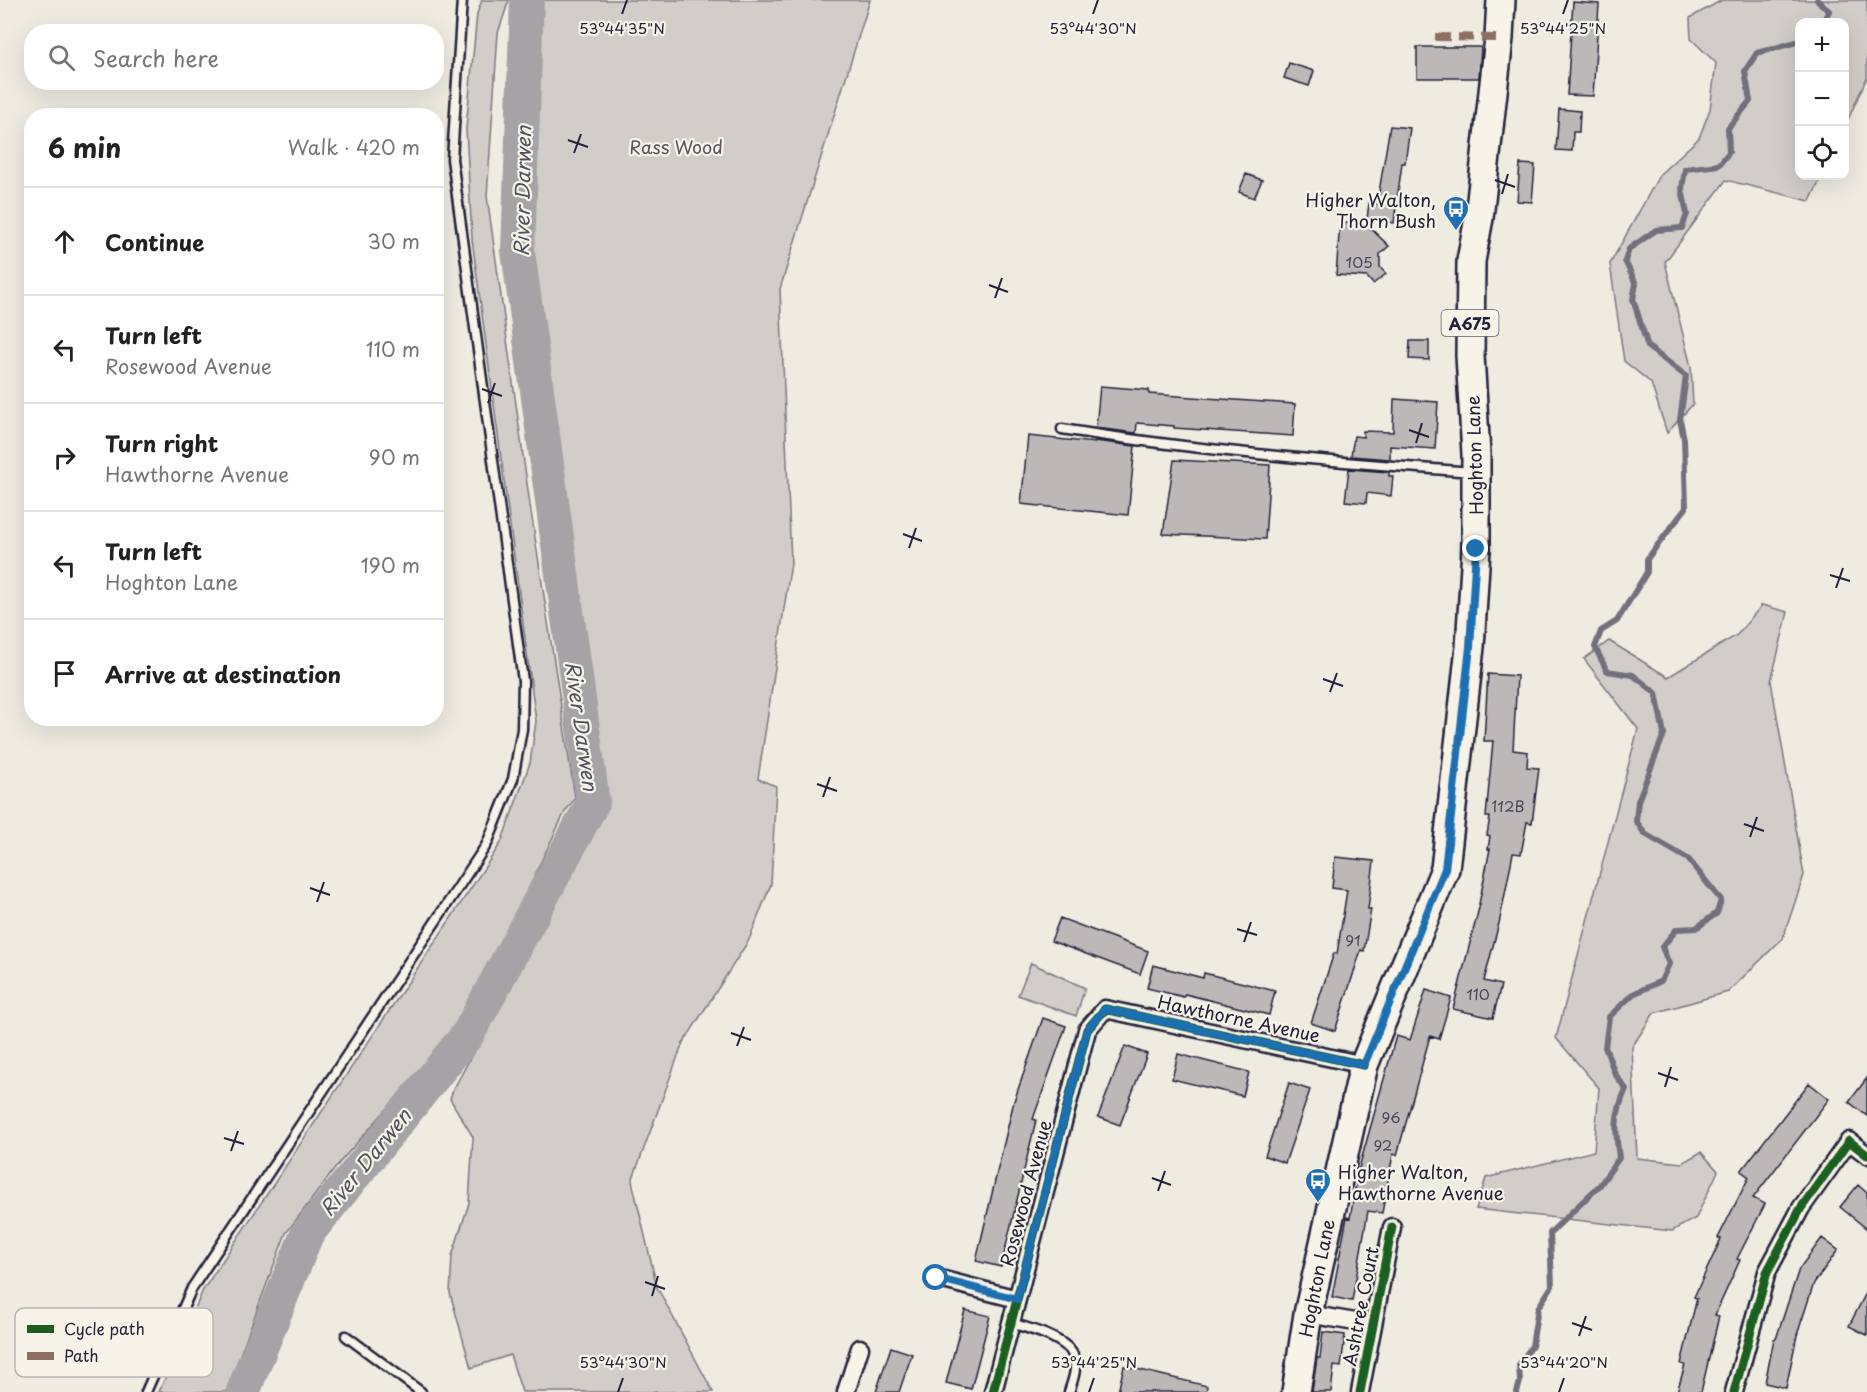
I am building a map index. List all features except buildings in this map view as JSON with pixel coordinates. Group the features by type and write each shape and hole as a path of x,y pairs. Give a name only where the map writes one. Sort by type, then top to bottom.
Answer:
{"main road":[{"name":"Hoghton Lane","path":"1296,1392 1308,1314 1364,1065 1445,869 1470,647 1476,549 1476,472 1470,356 1471,261 1479,218 1501,0"}],"street":[{"name":"Hawthorne Avenue","path":"1105,1009 1364,1065"},
{"name":"Rosewood Avenue","path":"993,1392 1087,1030 1105,1009"},
{"path":"1734,1392 1767,1272 1801,1208 1849,1141 1867,1155"},
{"name":"Ashtree Court","path":"1360,1392 1392,1227"},
{"path":"936,1278 1017,1299"},
{"name":"Ashtree Court","path":"1308,1314 1373,1324"},
{"path":"846,1392 860,1348"}],"lane":[{"path":"183,1308 192,1288 488,844 513,779 522,729 523,681 452,159 462,0"},
{"path":"1062,429 1151,444 1305,460 1476,472"},
{"path":"1011,1323 1045,1335 1066,1346 1073,1355 1076,1372 1070,1392"},
{"path":"346,1335 421,1392"},
{"path":"146,1392 153,1377"}],"green space":[{"path":"482,0 509,0 498,33 487,196 530,505 575,798 565,812 523,905 458,1028 340,1162 286,1233 226,1392 159,1392 165,1377 213,1377 213,1308 195,1308 203,1290 501,843 530,763 536,721 472,239 466,129 477,14"},
{"name":"Rass Wood","path":"538,0 870,0 780,289 791,563 758,779 776,786 771,884 749,940 682,1045 632,1181 657,1287 713,1392 522,1392 510,1355 471,1368 450,1293 452,1256 469,1203 473,1137 450,1099 608,804 531,249"},
{"path":"1722,0 1867,0 1867,77 1849,117 1849,18 1795,18 1795,180 1820,180 1810,201 1726,180 1665,262 1691,367 1693,404 1667,433 1651,383 1624,361 1610,264 1660,174 1699,138 1710,109 1716,63 1691,39 1690,18"},
{"path":"1762,605 1788,612 1771,681 1804,875 1783,938 1728,992 1654,1013 1632,1047 1637,1158 1682,1163 1701,1152 1718,1171 1696,1218 1672,1231 1476,1209 1486,1178 1594,1151 1599,1088 1556,1038 1638,729 1584,659 1609,641 1668,677 1737,635"},
{"path":"1031,963 1085,988 1076,1016 1018,995"}],"waterway":[{"name":"River Darwen","path":"243,1392 307,1234 468,1034 593,802 518,251 527,0"},
{"path":"1817,0 1829,11 1825,18"},
{"path":"1517,1392 1520,1382 1519,1365 1532,1346 1538,1308 1552,1286 1550,1233 1600,1185 1619,1158 1616,1123 1626,1089 1615,1074 1605,1047 1609,1017 1633,994 1661,981 1669,964 1662,947 1677,929 1696,928 1717,913 1721,900 1688,859 1645,834 1636,821 1638,801 1664,734 1656,693 1633,675 1607,671 1595,647 1601,631 1617,621 1647,572 1647,559 1686,508 1684,439 1680,420 1686,376 1648,347 1633,299 1636,284 1625,261 1629,249 1656,230 1682,228 1687,214 1682,189 1685,169 1719,165 1729,152 1728,128 1750,101 1745,71 1757,53 1795,42"}],"marked path":[{"path":"1435,37 1499,38"}],"cycle path":[{"path":"993,1392 1087,1030 1105,1009 1364,1065"},
{"path":"1734,1392 1767,1272 1801,1208 1849,1141 1867,1155"},
{"path":"1360,1392 1392,1227"}],"place":[{"name":"Higher Walton, Thorn Bush","path":"1456,232"},
{"name":"Higher Walton, Hawthorne Avenue","path":"1318,1204"}],"route":[{"path":"936,1278 1017,1299 1087,1030 1105,1009 1364,1065 1445,869 1470,647 1476,549"}]}
